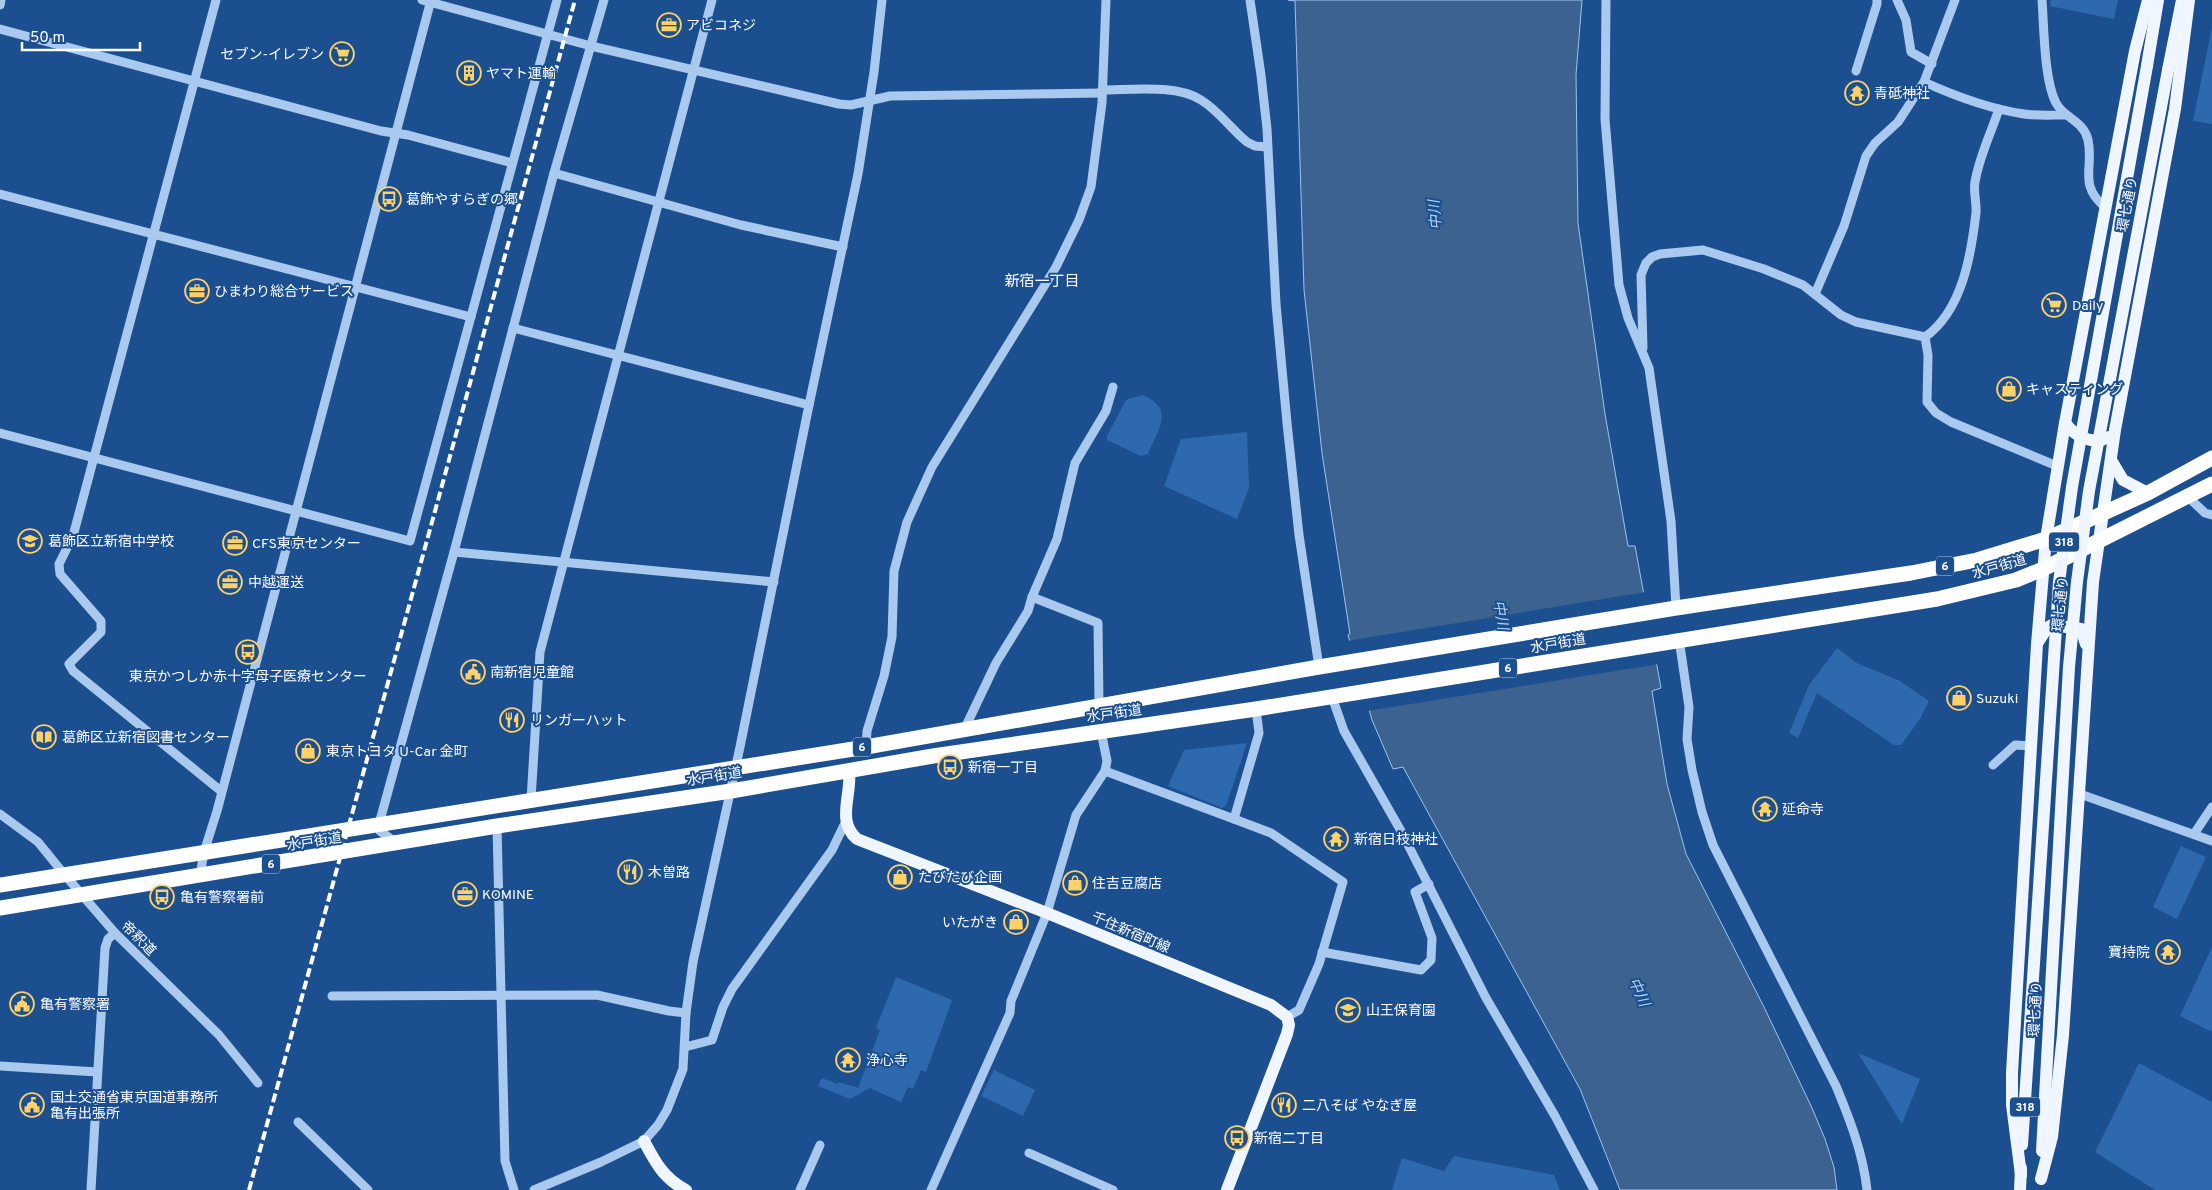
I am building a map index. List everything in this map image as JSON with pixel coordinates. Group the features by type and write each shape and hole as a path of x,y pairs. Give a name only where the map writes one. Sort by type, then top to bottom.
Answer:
{"highway":[{"name":"水戸街道","path":"0,885 964,730 1319,667 1977,560 2046,539 2148,493 2212,458"},
{"name":"水戸街道","path":"0,908 497,826 731,791 1101,730 1256,709 1672,640 1936,599 2016,580 2043,570 2212,484"}],"main road":[{"path":"2021,1175 2012,1105 2012,1073 2037,644 2046,539 2057,466 2105,207 2135,51 2148,0"},
{"name":"環七通り","path":"2020,1190 2059,582 2072,487 2158,0"},
{"name":"環七通り","path":"2041,1184 2069,667 2077,582 2089,491 2182,0"},
{"path":"2041,1184 2052,1137 2058,1091 2080,794 2087,654 2093,582 2115,430 2175,110 2189,0"},
{"path":"2065,423 2078,437 2098,440 2108,439 2115,430"},
{"path":"2111,460 2123,480 2148,493"},
{"path":"2037,644 2047,628 2052,624 2081,629 2084,635 2087,654"},
{"path":"846,821 850,782 849,771"},
{"name":"千住新宿町線","path":"846,821 848,832 857,839 1047,913 1271,1005 1287,1017"},
{"path":"1227,1190 1287,1034 1289,1025 1287,1017"},
{"path":"644,1141 656,1165 666,1177 684,1190"}],"street":[{"path":"0,5 1,0"},
{"path":"216,0 95,458 73,536 59,564 60,574 101,621 101,632 69,664 73,670 133,721 221,791"},
{"path":"0,433 410,541 557,0"},
{"path":"396,843 380,832 379,824 454,552 554,173 604,0"},
{"path":"531,800 540,652 712,0"},
{"path":"534,1190 601,1162 644,1141 658,1125 667,1110 683,1070 686,1013 700,927 731,791 858,174 870,101 882,0"},
{"path":"866,746 867,731 884,676 892,637 894,571 908,522 932,467 1056,267 1079,220 1091,187 1102,91 1106,0"},
{"path":"1250,0 1261,74 1280,348 1299,535 1319,667"},
{"path":"1606,0 1605,119 1619,285 1628,318 1649,368 1671,522 1676,608"},
{"path":"1856,70 1877,0"},
{"path":"1897,0 1906,20 1911,52 1932,64"},
{"path":"1815,294 1844,226 1866,156 1875,143 1898,122 1924,82 1955,0"},
{"path":"2042,0 2051,89 2056,104 2066,115 2081,125 2088,140 2090,190 2105,207"},
{"path":"200,876 204,852 217,811 355,287 428,1 591,46 839,104 851,105 890,96 1160,90 1184,93 1200,99 1247,142 1255,146 1267,147"},
{"path":"0,29 512,162"},
{"path":"1924,82 1942,91 1999,109 2025,114 2066,115"},
{"path":"1925,337 1941,324 1956,296 1968,263 1976,210 1974,185 1978,166 1999,109"},
{"path":"554,173 741,225 843,248"},
{"path":"0,194 471,317"},
{"path":"1643,352 1641,275 1646,263 1652,257 1660,254 1704,250 1764,269 1804,285 1841,315 1856,322 1925,337"},
{"path":"512,328 809,405"},
{"path":"1925,337 1928,355 1927,402 1936,413 1950,422 2057,466"},
{"path":"964,730 996,663 1026,617 1032,597 1057,539 1075,463 1106,410 1113,387"},
{"path":"2188,497 2204,513 2212,515"},
{"path":"454,552 774,582"},
{"path":"1032,597 1098,623 1099,706"},
{"path":"1672,640 1689,707 1687,739 1698,798 1713,845 1836,1086 1853,1126 1861,1151 1867,1190"},
{"path":"1332,697 1344,731 1429,884 1486,998 1556,1116 1594,1190"},
{"path":"1234,819 1259,733 1256,709"},
{"path":"931,1190 1010,1013 1011,1001 1047,913 1076,815 1105,771 1107,761 1101,730"},
{"path":"1993,765 2015,745 2032,746"},
{"path":"1105,771 1271,834 1343,882 1322,952 1300,1010 1287,1017"},
{"path":"2080,794 2212,841"},
{"path":"2194,834 2212,807"},
{"name":"帝釈道","path":"0,814 38,842 115,932 219,1035 258,1083"},
{"path":"685,1046 712,1040 723,1007 732,988 832,850 846,821"},
{"path":"497,826 505,1161 514,1190"},
{"path":"1322,952 1421,970 1431,960 1432,938 1416,892 1429,884"},
{"path":"91,1190 105,948 108,939 115,932"},
{"path":"332,996 597,995 686,1013"},
{"path":"0,1066 97,1072"},
{"path":"298,1122 368,1190"},
{"path":"800,1190 820,1145"},
{"path":"1029,1153 1113,1190"}],"shaded area":[{"path":"2051,0 2118,0 2114,19 2050,6"},
{"path":"2212,27 2212,124 2193,121"},
{"path":"1142,395 1159,406 1161,420 1148,454 1141,456 1107,440 1107,436 1126,400"},
{"path":"1247,432 1249,488 1237,519 1164,486 1181,439"},
{"path":"1837,648 1857,663 1900,681 1929,701 1920,719 1901,745 1894,745 1817,693 1798,738 1789,733 1809,685"},
{"path":"1247,743 1226,806 1222,808 1168,786 1184,750"},
{"path":"2181,846 2206,857 2177,919 2153,907"},
{"path":"2212,947 2212,1032 2180,1016"},
{"path":"896,977 952,1000 926,1072 921,1070 913,1089 908,1087 901,1102 870,1088 850,1099 818,1086 822,1078 858,1088 880,1030 876,1028"},
{"path":"1858,1053 1920,1079 1902,1124"},
{"path":"2139,1063 2212,1102 2212,1190 2155,1190 2095,1152"},
{"path":"994,1070 1035,1090 1023,1116 981,1096"},
{"path":"1454,1156 1554,1175 1560,1190 1392,1190 1402,1158 1444,1171"}],"water":[{"name":"中川","path":"1288,0 1582,0 1576,75 1578,223 1605,414 1628,546 1635,546 1661,688 1652,691 1667,784 1686,854 1764,1007 1812,1108 1834,1167 1837,1190 1620,1190 1580,1089 1403,767 1393,769 1372,720 1348,635 1350,634 1322,453 1304,290 1295,1"}],"pier":[{"path":"1646,592 1659,664 1367,711 1347,641"}],"railway":[{"path":"249,1190 575,0"}],"place":[{"name":"アビコネジ","path":"669,25"},
{"name":"セブン-イレブン","path":"342,54"},
{"name":"ヤマト運輸","path":"469,73"},
{"name":"青砥神社","path":"1857,93"},
{"name":"葛飾やすらぎの郷","path":"389,199"},
{"name":"ひまわり総合サービス","path":"197,291"},
{"name":"Daily","path":"2054,305"},
{"name":"キャスティング","path":"2009,389"},
{"name":"葛飾区立新宿中学校","path":"30,541"},
{"name":"CFS東京センター","path":"235,543"},
{"name":"中越運送","path":"230,582"},
{"name":"東京かつしか赤十字母子医療センター","path":"248,652"},
{"name":"南新宿児童館","path":"473,672"},
{"name":"Suzuki","path":"1959,698"},
{"name":"リンガーハット","path":"512,720"},
{"name":"葛飾区立新宿図書センター","path":"44,737"},
{"name":"東京トヨタ U-Car 金町","path":"308,751"},
{"name":"新宿一丁目","path":"950,767"},
{"name":"延命寺","path":"1765,809"},
{"name":"新宿日枝神社","path":"1336,839"},
{"name":"木曽路","path":"630,872"},
{"name":"たびたび企画","path":"900,877"},
{"name":"住吉豆腐店","path":"1075,883"},
{"name":"KOMINE","path":"465,894"},
{"name":"亀有警察署前","path":"162,897"},
{"name":"いたがき","path":"1016,922"},
{"name":"寶持院","path":"2168,952"},
{"name":"亀有警察署","path":"22,1004"},
{"name":"山王保育園","path":"1348,1010"},
{"name":"浄心寺","path":"848,1060"},
{"name":"国土交通省東京国道事務所 亀有出張所","path":"32,1105"},
{"name":"二八そば やなぎ屋","path":"1284,1105"},
{"name":"新宿二丁目","path":"1237,1138"}],"district":[{"name":"新宿一丁目","path":"1042,281"}]}
